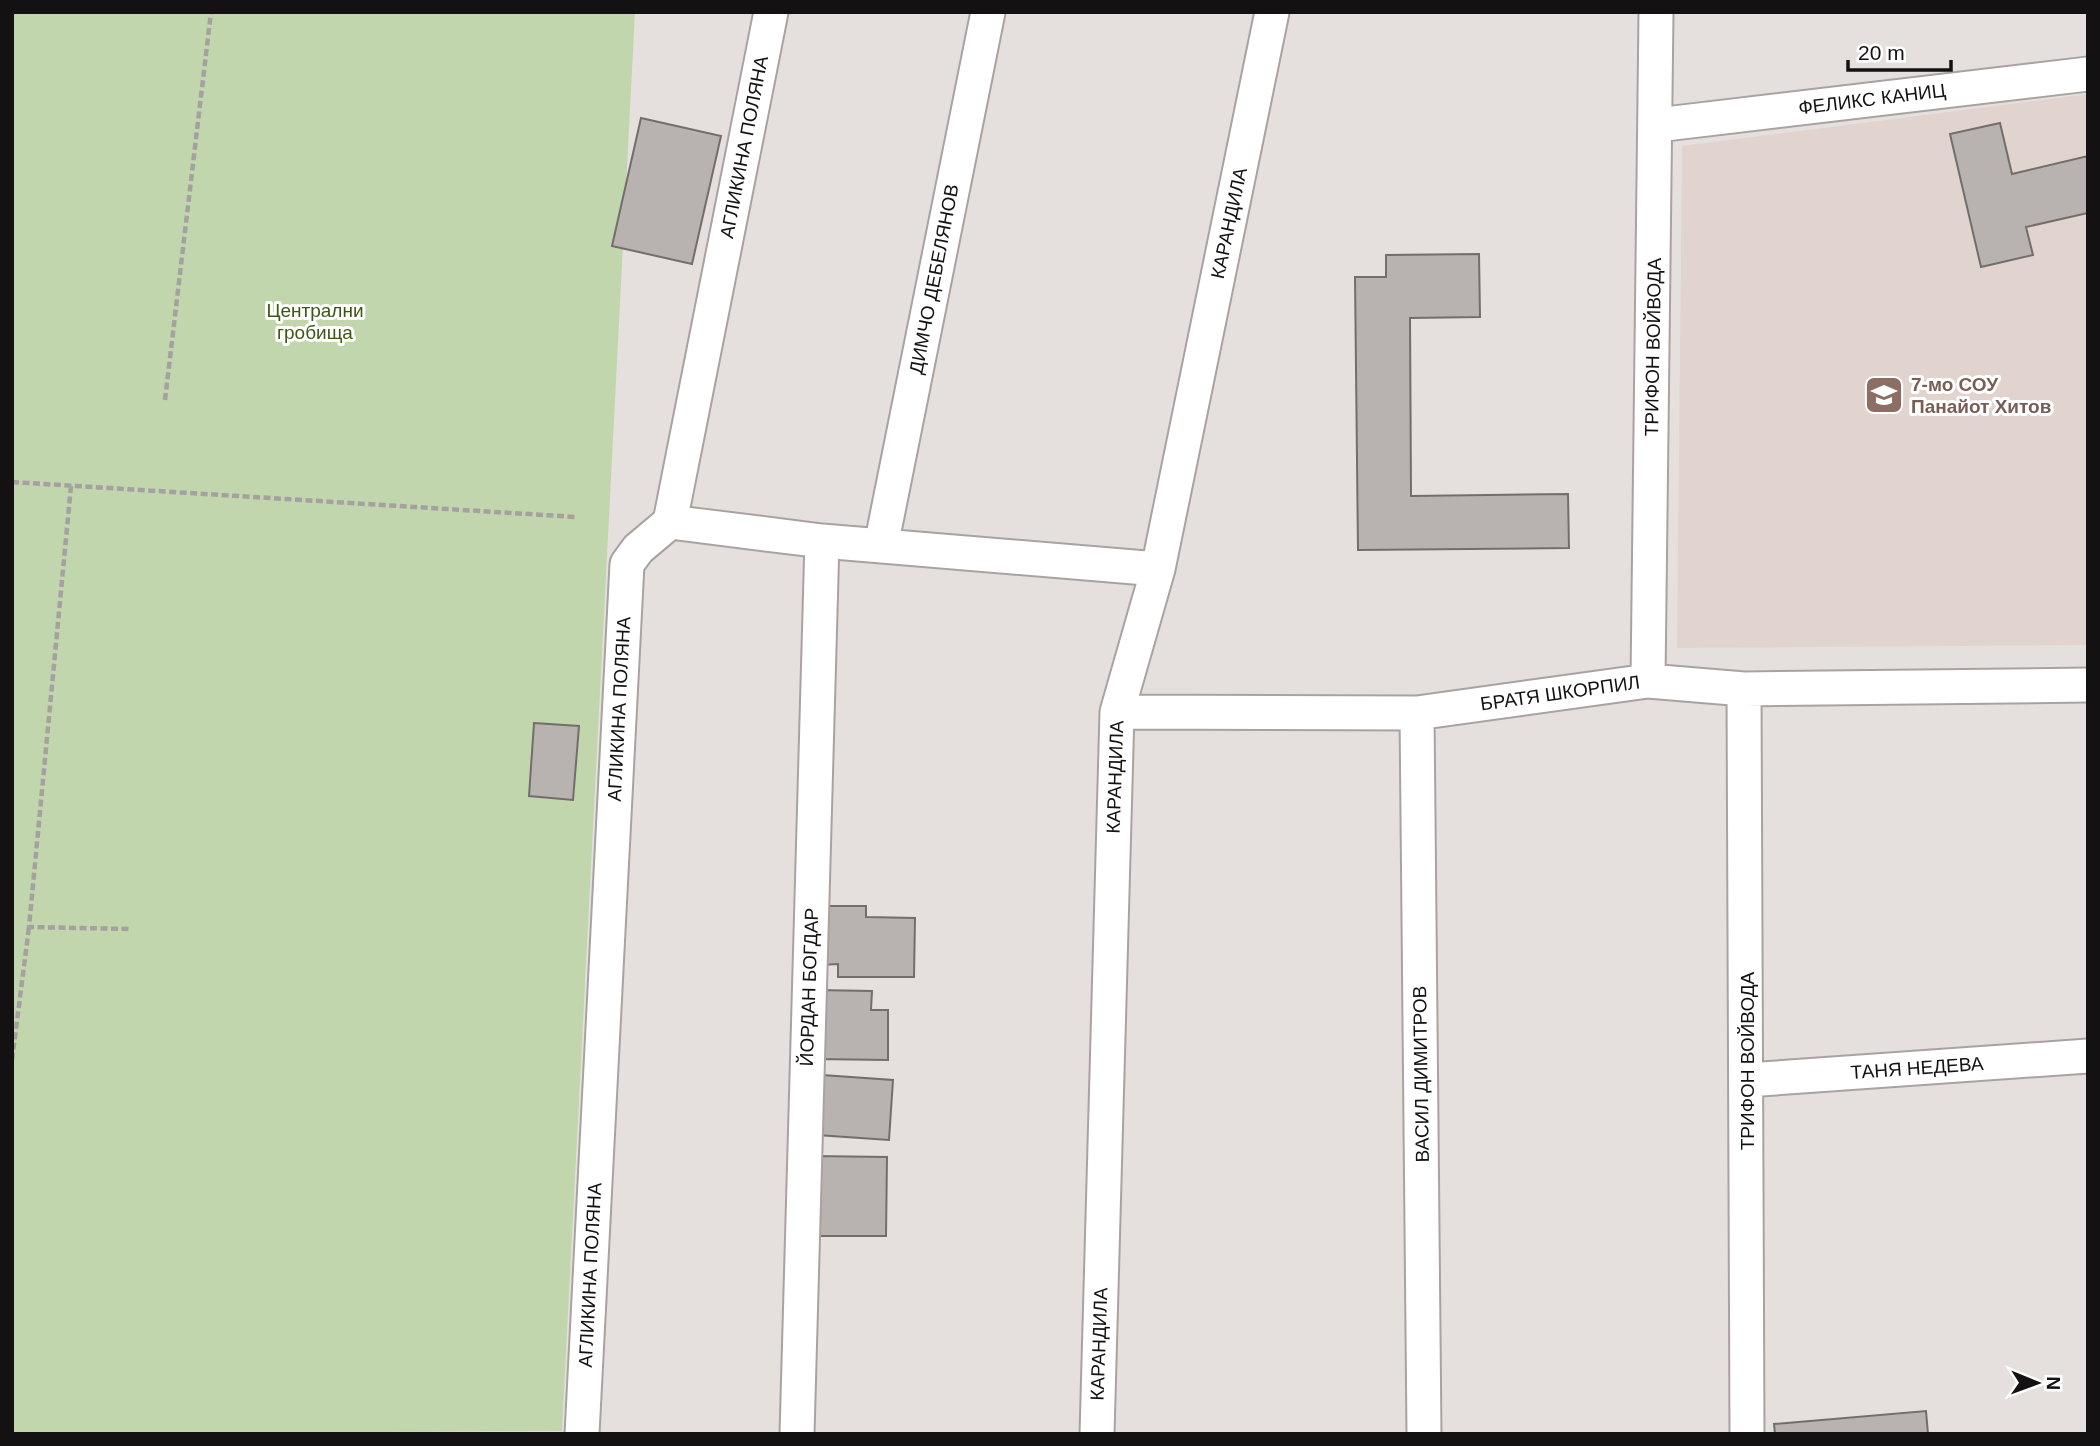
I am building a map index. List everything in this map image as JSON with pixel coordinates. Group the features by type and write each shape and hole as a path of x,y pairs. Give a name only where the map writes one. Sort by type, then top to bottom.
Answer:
{"street":[{"name":"АГЛИКИНА ПОЛЯНА","path":"582,1434 626,564 638,549 670,522 771,12"},
{"name":"ДИМЧО ДЕБЕЛЯНОВ","path":"881,546 988,12"},
{"name":"КАРАНДИЛА","path":"1097,1434 1117,712 1158,569 1272,12"},
{"name":"ТРИФОН ВОЙВОДА","path":"1648,681 1657,125 1656,12"},
{"name":"ФЕЛИКС КАНИЦ","path":"1657,125 2088,74"},
{"path":"670,522 822,541 1158,569"},
{"name":"ЙОРДАН БОГДАР","path":"797,1434 822,541"},
{"name":"БРАТЯ ШКОРПИЛ","path":"1117,712 1417,713 1648,681 1744,689 2088,685"},
{"name":"ТРИФОН ВОЙВОДА","path":"1744,689 1746,1434"},
{"name":"ВАСИЛ ДИМИТРОВ","path":"1417,713 1424,1434"},
{"name":"ТАНЯ НЕДЕВА","path":"1747,1080 2088,1056"}],"path":[{"path":"165,400 211,12"},
{"path":"12,482 576,517"},
{"path":"12,1060 29,927 71,486"},
{"path":"29,927 129,929"}],"shaded area":[{"name":"7-мо СОУ Панайот Хитов","path":"2088,94 2088,645 1677,648 1682,146"}],"green space":[{"name":"Централни гробища","path":"12,12 635,12 562,1431 12,1434"}],"building":[{"path":"641,118 721,136 692,264 612,246"},
{"path":"2000,123 2012,174 2088,156 2088,213 2026,227 2033,255 1981,267 1950,134"},
{"path":"1479,254 1480,317 1410,318 1411,496 1568,494 1569,548 1358,550 1355,277 1386,277 1386,255"},
{"path":"534,723 579,726 573,800 529,796"},
{"path":"822,906 866,906 866,917 915,918 914,977 838,977 838,964 821,965"},
{"path":"815,990 872,991 871,1010 888,1010 888,1060 814,1059"},
{"path":"822,1075 893,1080 889,1140 817,1135"},
{"path":"813,1156 887,1157 886,1236 812,1236"},
{"path":"1926,1411 1928,1434 1775,1434 1774,1424"}],"place":[{"name":"7-мо СОУ Панайот Хитов","path":"1884,395"}]}
